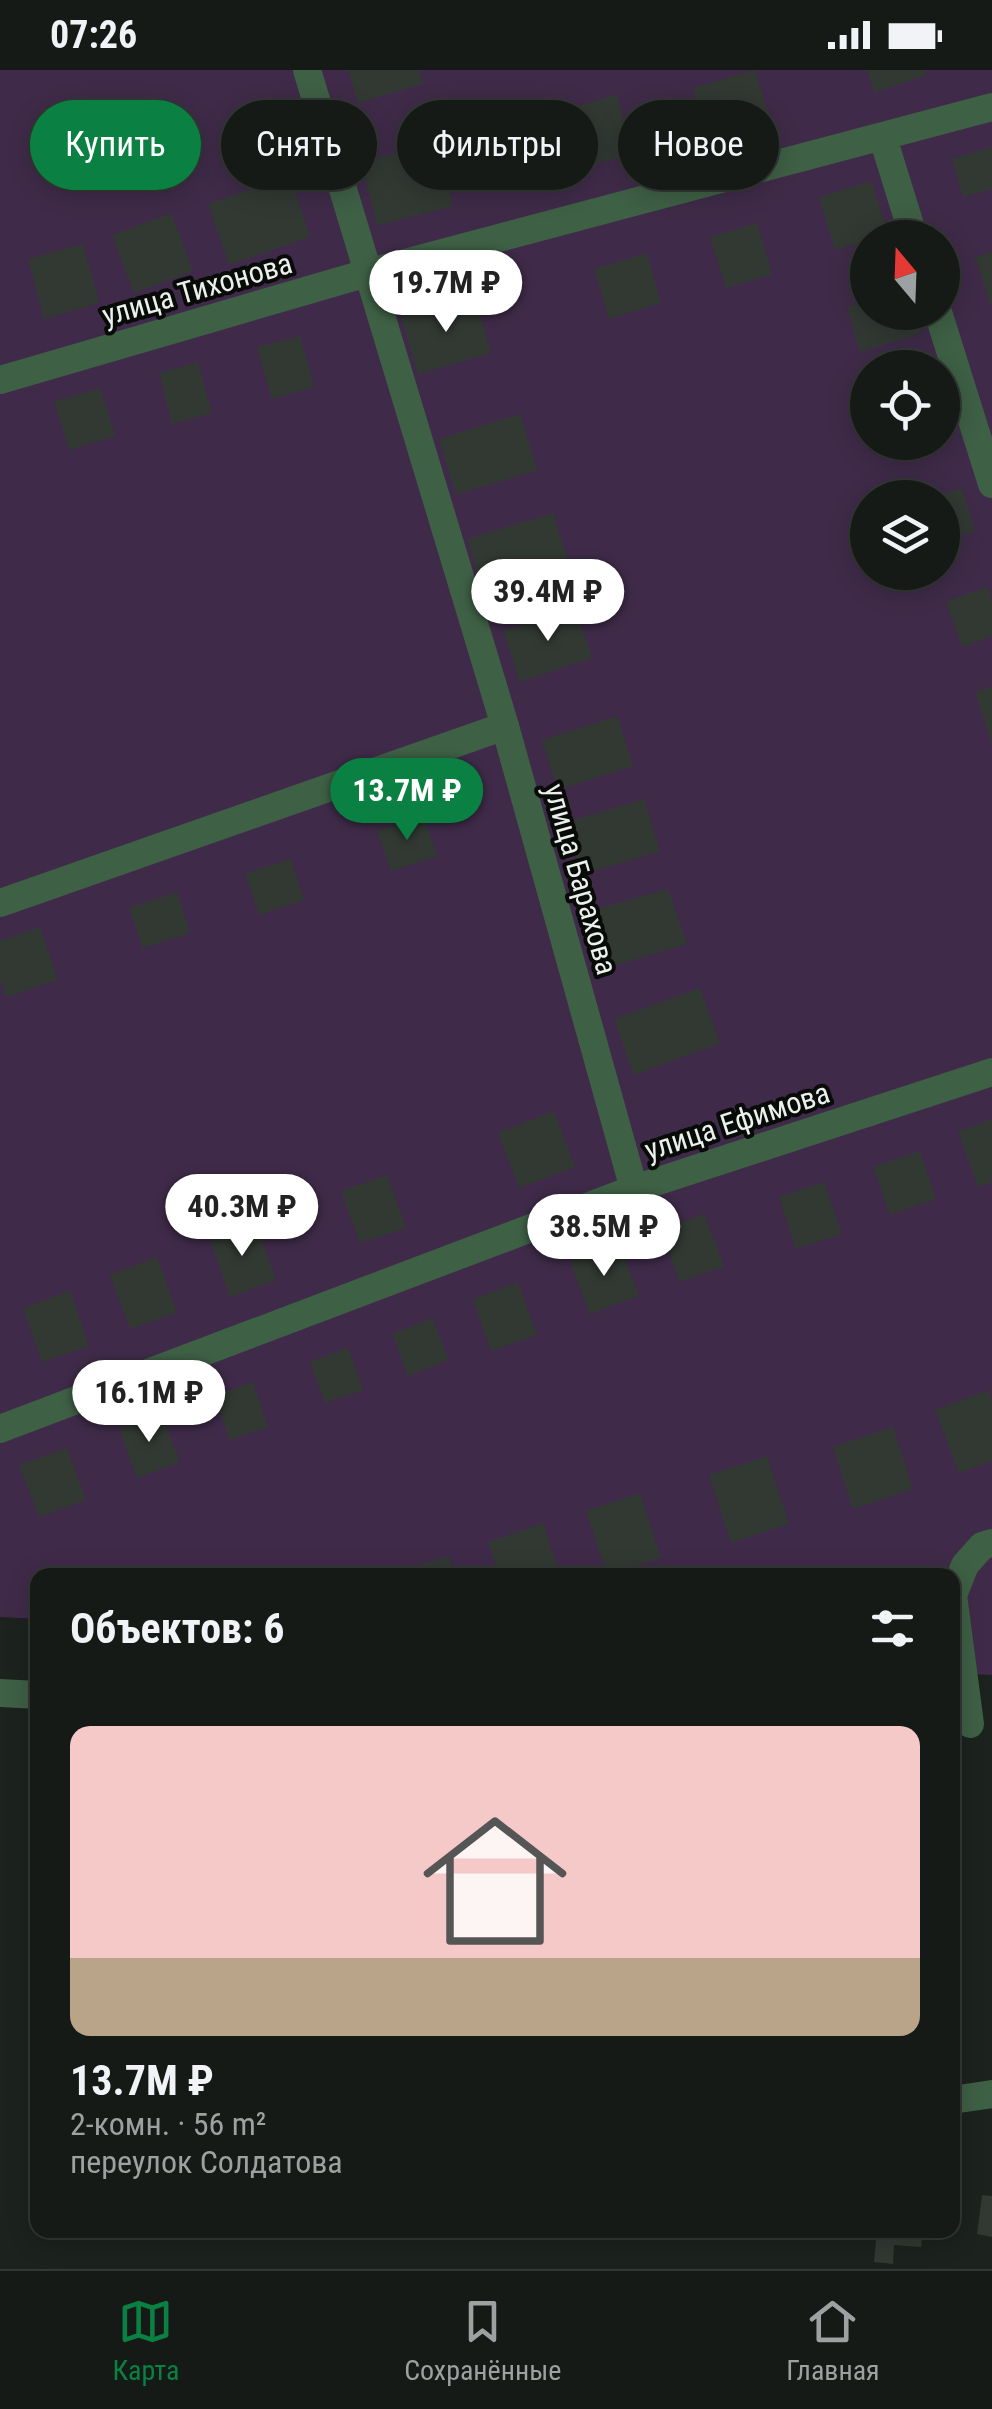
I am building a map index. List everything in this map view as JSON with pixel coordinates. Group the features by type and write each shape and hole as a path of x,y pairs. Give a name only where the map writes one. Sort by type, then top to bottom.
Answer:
{"street":[{"name":"улица Барахова","path":"307,70 505,726 634,1189"},
{"name":"улица Тихонова","path":"0,380 367,273 992,107"},
{"path":"883,138 908,220"},
{"path":"944,330 992,484"},
{"path":"0,903 505,726"},
{"name":"улица Ефимова","path":"0,1429 634,1189 992,1072"},
{"path":"960,1579 965,1565 982,1546 992,1543"},
{"path":"960,1641 971,1726"},
{"path":"0,1693 30,1695"},
{"path":"960,2099 992,2094"}],"shaded area":[{"path":"0,70 992,70 992,1675 960,1673 960,1568 30,1568 30,1619 0,1617"}],"building":[{"path":"348,70 419,70 423,84 357,100"},
{"path":"755,70 764,100 697,100 693,88"},
{"path":"867,70 924,70 926,75 875,93"},
{"path":"617,95 618,100 618,158 598,163 598,100"},
{"path":"992,147 992,189 963,197 952,159"},
{"path":"397,153 397,190 449,190 453,206 377,226 368,190 377,190 377,158"},
{"path":"871,181 884,220 850,220 850,245 835,250 819,197"},
{"path":"249,190 295,190 310,237 229,265 208,204"},
{"path":"171,213 193,271 134,293 112,235"},
{"path":"757,223 772,274 726,288 710,237"},
{"path":"83,244 99,303 44,319 28,259"},
{"path":"992,252 992,306 991,306 975,257"},
{"path":"647,253 661,303 609,319 594,269"},
{"path":"475,296 491,353 418,374 401,317"},
{"path":"854,330 918,330 919,334 859,350"},
{"path":"300,336 314,387 272,399 257,347"},
{"path":"198,362 212,413 172,424 159,373"},
{"path":"100,388 115,436 69,450 54,401"},
{"path":"520,414 537,470 456,495 439,439"},
{"path":"960,489 975,531 960,536"},
{"path":"553,513 568,562 482,588 467,539"},
{"path":"988,587 992,636 962,647 946,601"},
{"path":"575,607 592,658 520,682 503,631"},
{"path":"992,687 992,740 991,740 975,692"},
{"path":"617,716 633,766 558,790 542,740"},
{"path":"644,799 660,851 582,875 566,822"},
{"path":"423,815 437,856 391,871 377,831"},
{"path":"291,859 304,900 259,915 245,873"},
{"path":"668,889 687,944 605,968 588,911"},
{"path":"177,892 190,933 143,948 129,908"},
{"path":"40,927 58,980 6,997 0,979 0,941"},
{"path":"700,988 720,1043 634,1075 614,1019"},
{"path":"554,1111 575,1167 519,1188 498,1133"},
{"path":"992,1119 992,1182 978,1187 958,1131"},
{"path":"920,1151 936,1199 890,1215 873,1167"},
{"path":"387,1175 406,1228 360,1243 341,1191"},
{"path":"824,1182 842,1234 796,1249 779,1197"},
{"path":"704,1214 724,1266 680,1282 660,1230"},
{"path":"255,1221 276,1280 230,1297 209,1237"},
{"path":"619,1244 639,1296 590,1314 570,1262"},
{"path":"157,1257 177,1313 130,1329 110,1275"},
{"path":"518,1282 537,1335 491,1351 473,1299"},
{"path":"70,1291 89,1346 42,1362 23,1308"},
{"path":"432,1318 449,1360 408,1376 392,1334"},
{"path":"348,1347 363,1390 325,1403 310,1362"},
{"path":"253,1382 268,1427 230,1440 214,1396"},
{"path":"988,1390 992,1400 992,1461 959,1473 935,1410"},
{"path":"161,1412 180,1462 137,1478 119,1429"},
{"path":"893,1427 913,1489 853,1509 833,1447"},
{"path":"67,1448 86,1500 39,1517 19,1465"},
{"path":"767,1456 789,1524 731,1543 709,1475"},
{"path":"640,1493 661,1558 629,1568 605,1568 586,1511"},
{"path":"543,1523 558,1568 497,1568 488,1542"},
{"path":"449,1556 453,1568 410,1568"},
{"path":"982,2195 992,2196 992,2237 977,2234"},
{"path":"876,2238 922,2238 921,2247 894,2245 893,2264 874,2262"}]}
